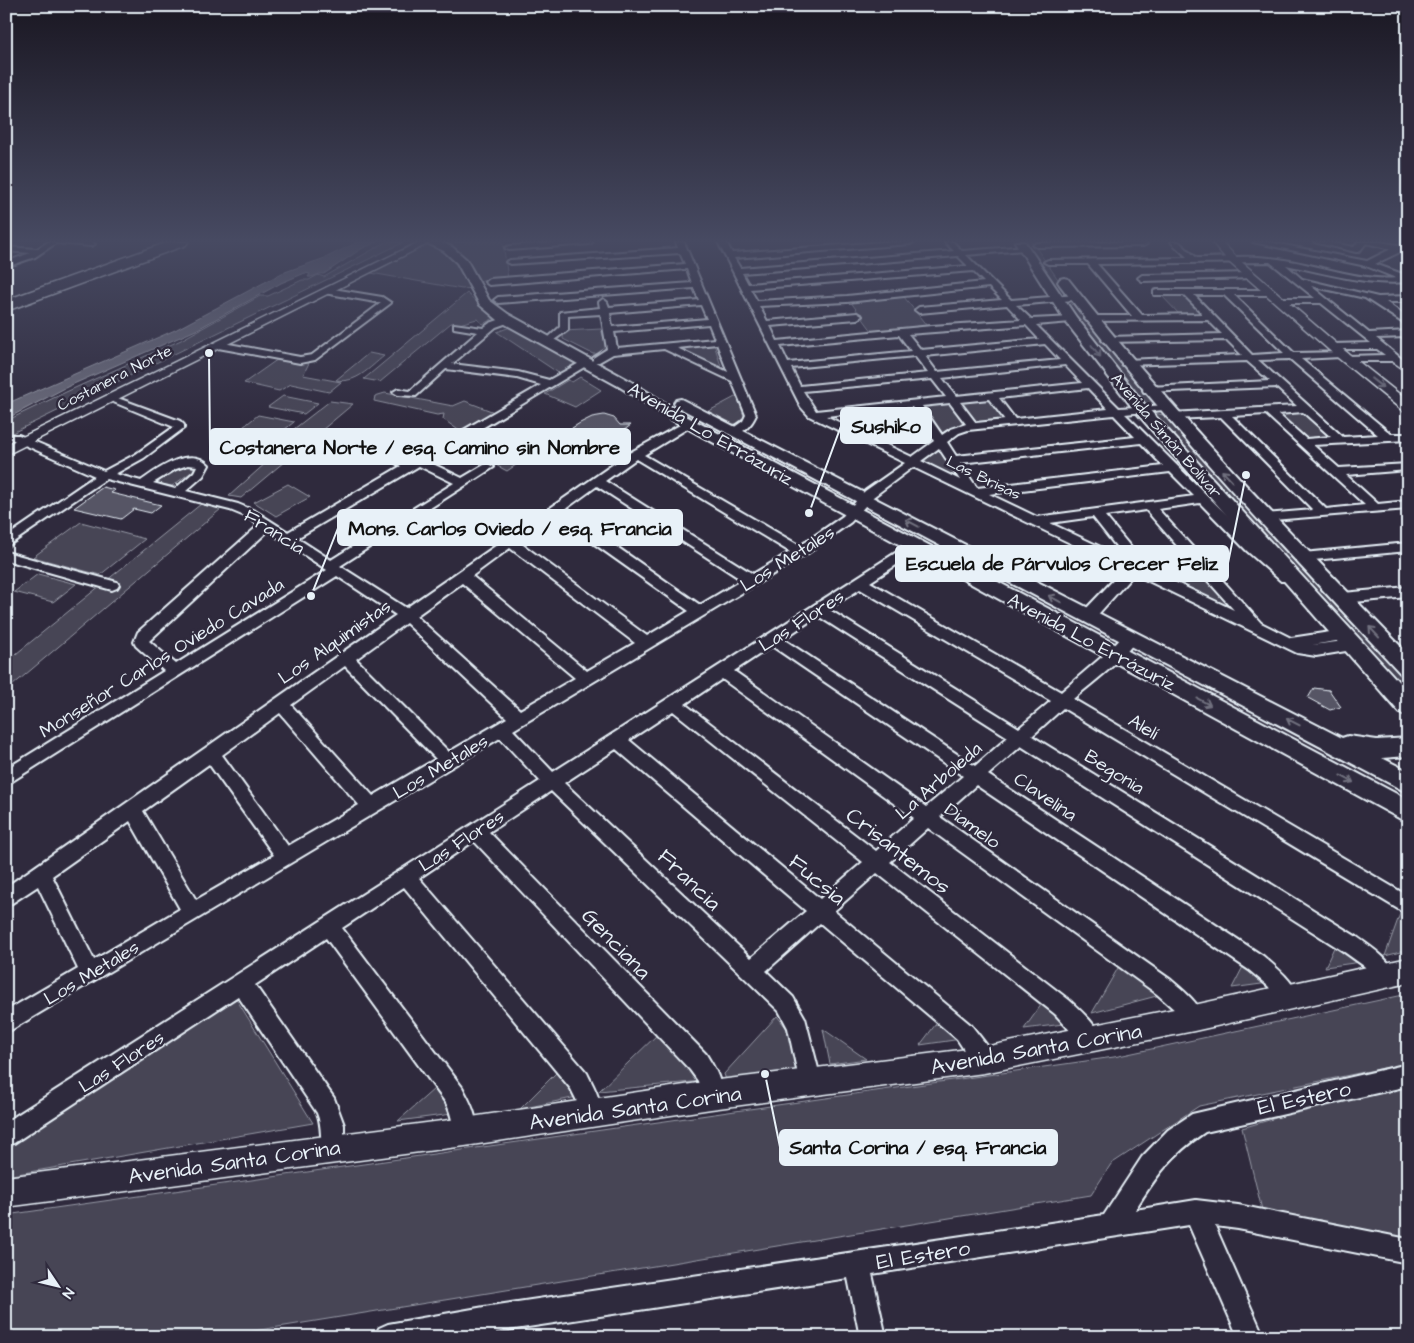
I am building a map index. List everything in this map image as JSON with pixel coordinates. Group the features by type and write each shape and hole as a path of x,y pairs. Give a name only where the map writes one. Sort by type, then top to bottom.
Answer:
{"main road":[{"name":"Avenida Lo Errázuriz","path":"487,305 507,320 735,431 859,505 916,546 1408,812"},
{"name":"Avenida Lo Errázuriz","path":"503,305 512,313 554,337 689,423 1088,616 1403,780"},
{"name":"Avenida Simón Bolívar","path":"1068,305 1071,319 1140,408 1408,707"},
{"name":"Avenida Simón Bolívar","path":"1074,305 1090,319 1148,390 1265,518 1408,668"},
{"path":"1323,738 1364,748 1389,749 1408,747"},
{"path":"1408,753 1403,780 1399,790 1408,805"}],"street":[{"name":"Costanera Norte","path":"6,451 16,440 287,305"},
{"name":"Costanera Norte","path":"16,440 111,399 299,305"},
{"path":"218,345 308,360 315,357 385,305"},
{"path":"603,305 612,351"},
{"path":"554,337 565,328 563,314 671,305"},
{"path":"705,305 751,417 747,423 735,431"},
{"path":"754,305 806,407 813,414 1091,385"},
{"path":"850,305 871,334"},
{"path":"914,305 932,329"},
{"path":"919,310 979,305"},
{"path":"1012,305 1117,410 1142,439 1261,557 1305,593"},
{"path":"1128,305 1139,318"},
{"path":"1167,305 1179,318"},
{"path":"1198,305 1250,358 1340,440"},
{"path":"1239,305 1293,356 1388,438"},
{"path":"1284,305 1340,354 1408,408"},
{"path":"1328,305 1408,369"},
{"path":"1383,305 1408,323"},
{"path":"764,324 857,316"},
{"path":"1090,319 1210,317"},
{"path":"774,344 871,334 1071,319"},
{"path":"398,392 412,394 485,331 507,320"},
{"path":"609,330 712,321"},
{"path":"457,326 485,331"},
{"path":"902,332 973,426"},
{"path":"1366,336 1408,334"},
{"path":"1107,340 1229,337"},
{"path":"785,366 1047,341"},
{"path":"287,538 550,384 612,351 721,342"},
{"path":"665,346 736,379"},
{"path":"1340,354 1379,346"},
{"path":"1125,363 1340,354 1394,358"},
{"path":"797,389 1069,362"},
{"path":"443,366 518,375 550,384"},
{"path":"1148,390 1278,384"},
{"path":"990,395 1012,422"},
{"path":"6,543 104,475 150,449 180,427 176,423 111,399"},
{"path":"915,403 974,492 1172,468"},
{"name":"Los Metales","path":"6,1023 800,552 838,526 859,505 913,462 959,429 1140,408 1223,413 1306,409"},
{"path":"1269,411 1375,508"},
{"path":"1223,413 1323,512"},
{"name":"Las Brisas","path":"813,414 1034,521 1135,567 1289,643 1312,651 1348,640"},
{"name":"Los Alquimistas","path":"6,898 635,454 689,423"},
{"path":"1303,442 1408,436"},
{"path":"953,460 1142,439"},
{"name":"Francia","path":"16,440 104,475 239,509 267,524 406,615 519,719"},
{"path":"362,440 462,483"},
{"path":"635,454 800,552"},
{"path":"143,485 175,464 193,461 203,465 199,474 178,493"},
{"name":"Monseñor Carlos Oviedo Cavada","path":"6,778 175,672 488,467"},
{"path":"1336,472 1408,467"},
{"path":"597,481 752,580"},
{"path":"1034,521 1202,499"},
{"path":"1265,518 1408,505"},
{"path":"1149,506 1258,629"},
{"path":"555,510 699,611"},
{"path":"1096,513 1135,567"},
{"path":"175,672 141,642 143,636 267,524"},
{"path":"510,542 646,643"},
{"name":"Las Flores","path":"6,1135 916,546"},
{"path":"1303,557 1408,547"},
{"path":"6,556 112,584"},
{"path":"1088,616 1135,567 1195,558"},
{"path":"462,576 586,679"},
{"name":"Alelí","path":"859,582 1062,700 1408,906"},
{"path":"1343,598 1408,592"},
{"name":"Begonia","path":"817,610 1397,973"},
{"name":"La Arboleda","path":"751,972 1116,654 1130,638"},
{"name":"Clavelina","path":"772,639 1256,963 1275,979 1289,997"},
{"path":"346,658 448,761"},
{"name":"Diamelo","path":"722,671 1169,991 1194,1018"},
{"name":"Crisantemos","path":"673,703 1071,1015 1091,1039"},
{"path":"281,704 371,806"},
{"name":"Francia","path":"502,729 552,782 782,1000 793,1014 802,1037 811,1084"},
{"name":"Fucsia","path":"616,740 964,1032 984,1060"},
{"path":"211,754 286,857"},
{"path":"132,809 192,912"},
{"name":"Genciana","path":"476,831 698,1062 708,1078 711,1095"},
{"path":"41,874 90,973"},
{"path":"406,876 579,1081 587,1097 590,1113"},
{"path":"329,926 454,1095 462,1112 465,1132"},
{"name":"Avenida Santa Corina","path":"6,1192 465,1132 711,1095 811,1084 984,1060 1194,1018 1397,973"},
{"path":"241,983 326,1106 333,1125 333,1148"},
{"name":"El Estero","path":"388,1337 483,1328 1112,1224 1150,1165 1176,1138 1200,1122 1248,1109 1408,1075"},
{"path":"1112,1224 1196,1212 1238,1217 1408,1251"},
{"path":"1196,1212 1251,1337"},
{"path":"858,1265 873,1337"}],"shaded area":[{"path":"244,305 275,305 6,436 6,421 181,340"},
{"path":"453,305 480,305 494,318 483,324 477,319 459,324 451,323 380,382 364,379"},
{"path":"853,305 910,305 927,326 924,328 872,331"},
{"path":"1065,305 1077,305 1161,409 1144,406"},
{"path":"1170,305 1193,305 1203,315 1180,315"},
{"path":"510,327 577,364 560,374 497,332"},
{"path":"601,329 607,349 598,354 593,354 563,339 564,331"},
{"path":"714,344 722,369 676,347"},
{"path":"369,353 384,356 362,374 350,380 336,380"},
{"path":"278,359 309,363 303,375 341,382 329,392 291,384 279,391 244,383"},
{"path":"580,377 601,390 575,407 545,394 568,380 572,382"},
{"path":"385,393 453,406 465,401 494,412 461,432 443,419 444,414 437,415 374,401 375,396"},
{"path":"283,396 318,403 304,414 268,407"},
{"path":"737,396 745,419 740,424 731,424 707,412"},
{"path":"990,398 1007,419 975,422 960,401"},
{"path":"330,401 353,404 241,498 229,496 286,445 281,439"},
{"path":"951,401 965,420 943,437 920,404"},
{"path":"1301,410 1333,439 1304,440 1274,413"},
{"path":"1149,412 1168,416 1408,673 1408,699"},
{"path":"258,415 294,422 279,434 243,427"},
{"path":"523,439 541,448 507,471 488,461"},
{"path":"942,448 964,483 927,465 925,460"},
{"path":"182,464 197,468 172,486 157,483"},
{"path":"288,484 310,497 276,516 254,502"},
{"path":"201,504 221,509 6,691 6,662"},
{"path":"81,522 145,539 100,575 33,557"},
{"path":"1195,561 1248,620 1148,568"},
{"path":"38,574 76,584 53,602 14,592"},
{"path":"1402,908 1408,912 1408,950 1385,956"},
{"path":"1337,941 1368,961 1325,967"},
{"path":"1122,961 1168,993 1092,1013"},
{"path":"1246,961 1276,982 1232,988"},
{"path":"1408,994 1408,1063 1199,1106 1111,1164 1091,1195 217,1337 6,1337 6,1215 1114,1057"},
{"path":"235,997 313,1123 6,1176 6,1149"},
{"path":"1044,1001 1071,1023 1024,1029"},
{"path":"777,1016 792,1035 802,1070 727,1083 724,1074"},
{"path":"942,1016 968,1038 920,1045"},
{"path":"823,1029 866,1059 830,1064"},
{"path":"660,1032 702,1081 599,1091"},
{"path":"557,1072 577,1097 520,1109"},
{"path":"1408,1084 1408,1239 1263,1214 1242,1128 1351,1096"},
{"path":"434,1089 452,1114 398,1121"}],"water":[{"path":"223,305 242,305 196,330 69,386 6,419 6,404 175,330"}],"building":[{"path":"604,415 614,418 620,425 631,425 615,437 602,443 580,443 570,438 572,428 592,417"},
{"path":"103,487 115,490 111,493 161,505 151,513 134,509 121,519 74,508"},
{"path":"1314,688 1329,690 1341,707 1330,710 1308,698"}],"place":[{"name":"Costanera Norte / esq. Camino sin Nombre","path":"209,353"},
{"name":"Escuela de Párvulos Crecer Feliz","path":"1246,475"},
{"name":"Sushiko","path":"809,513"},
{"name":"Mons. Carlos Oviedo / esq. Francia","path":"311,596"},
{"name":"Santa Corina / esq. Francia","path":"765,1074"}]}
